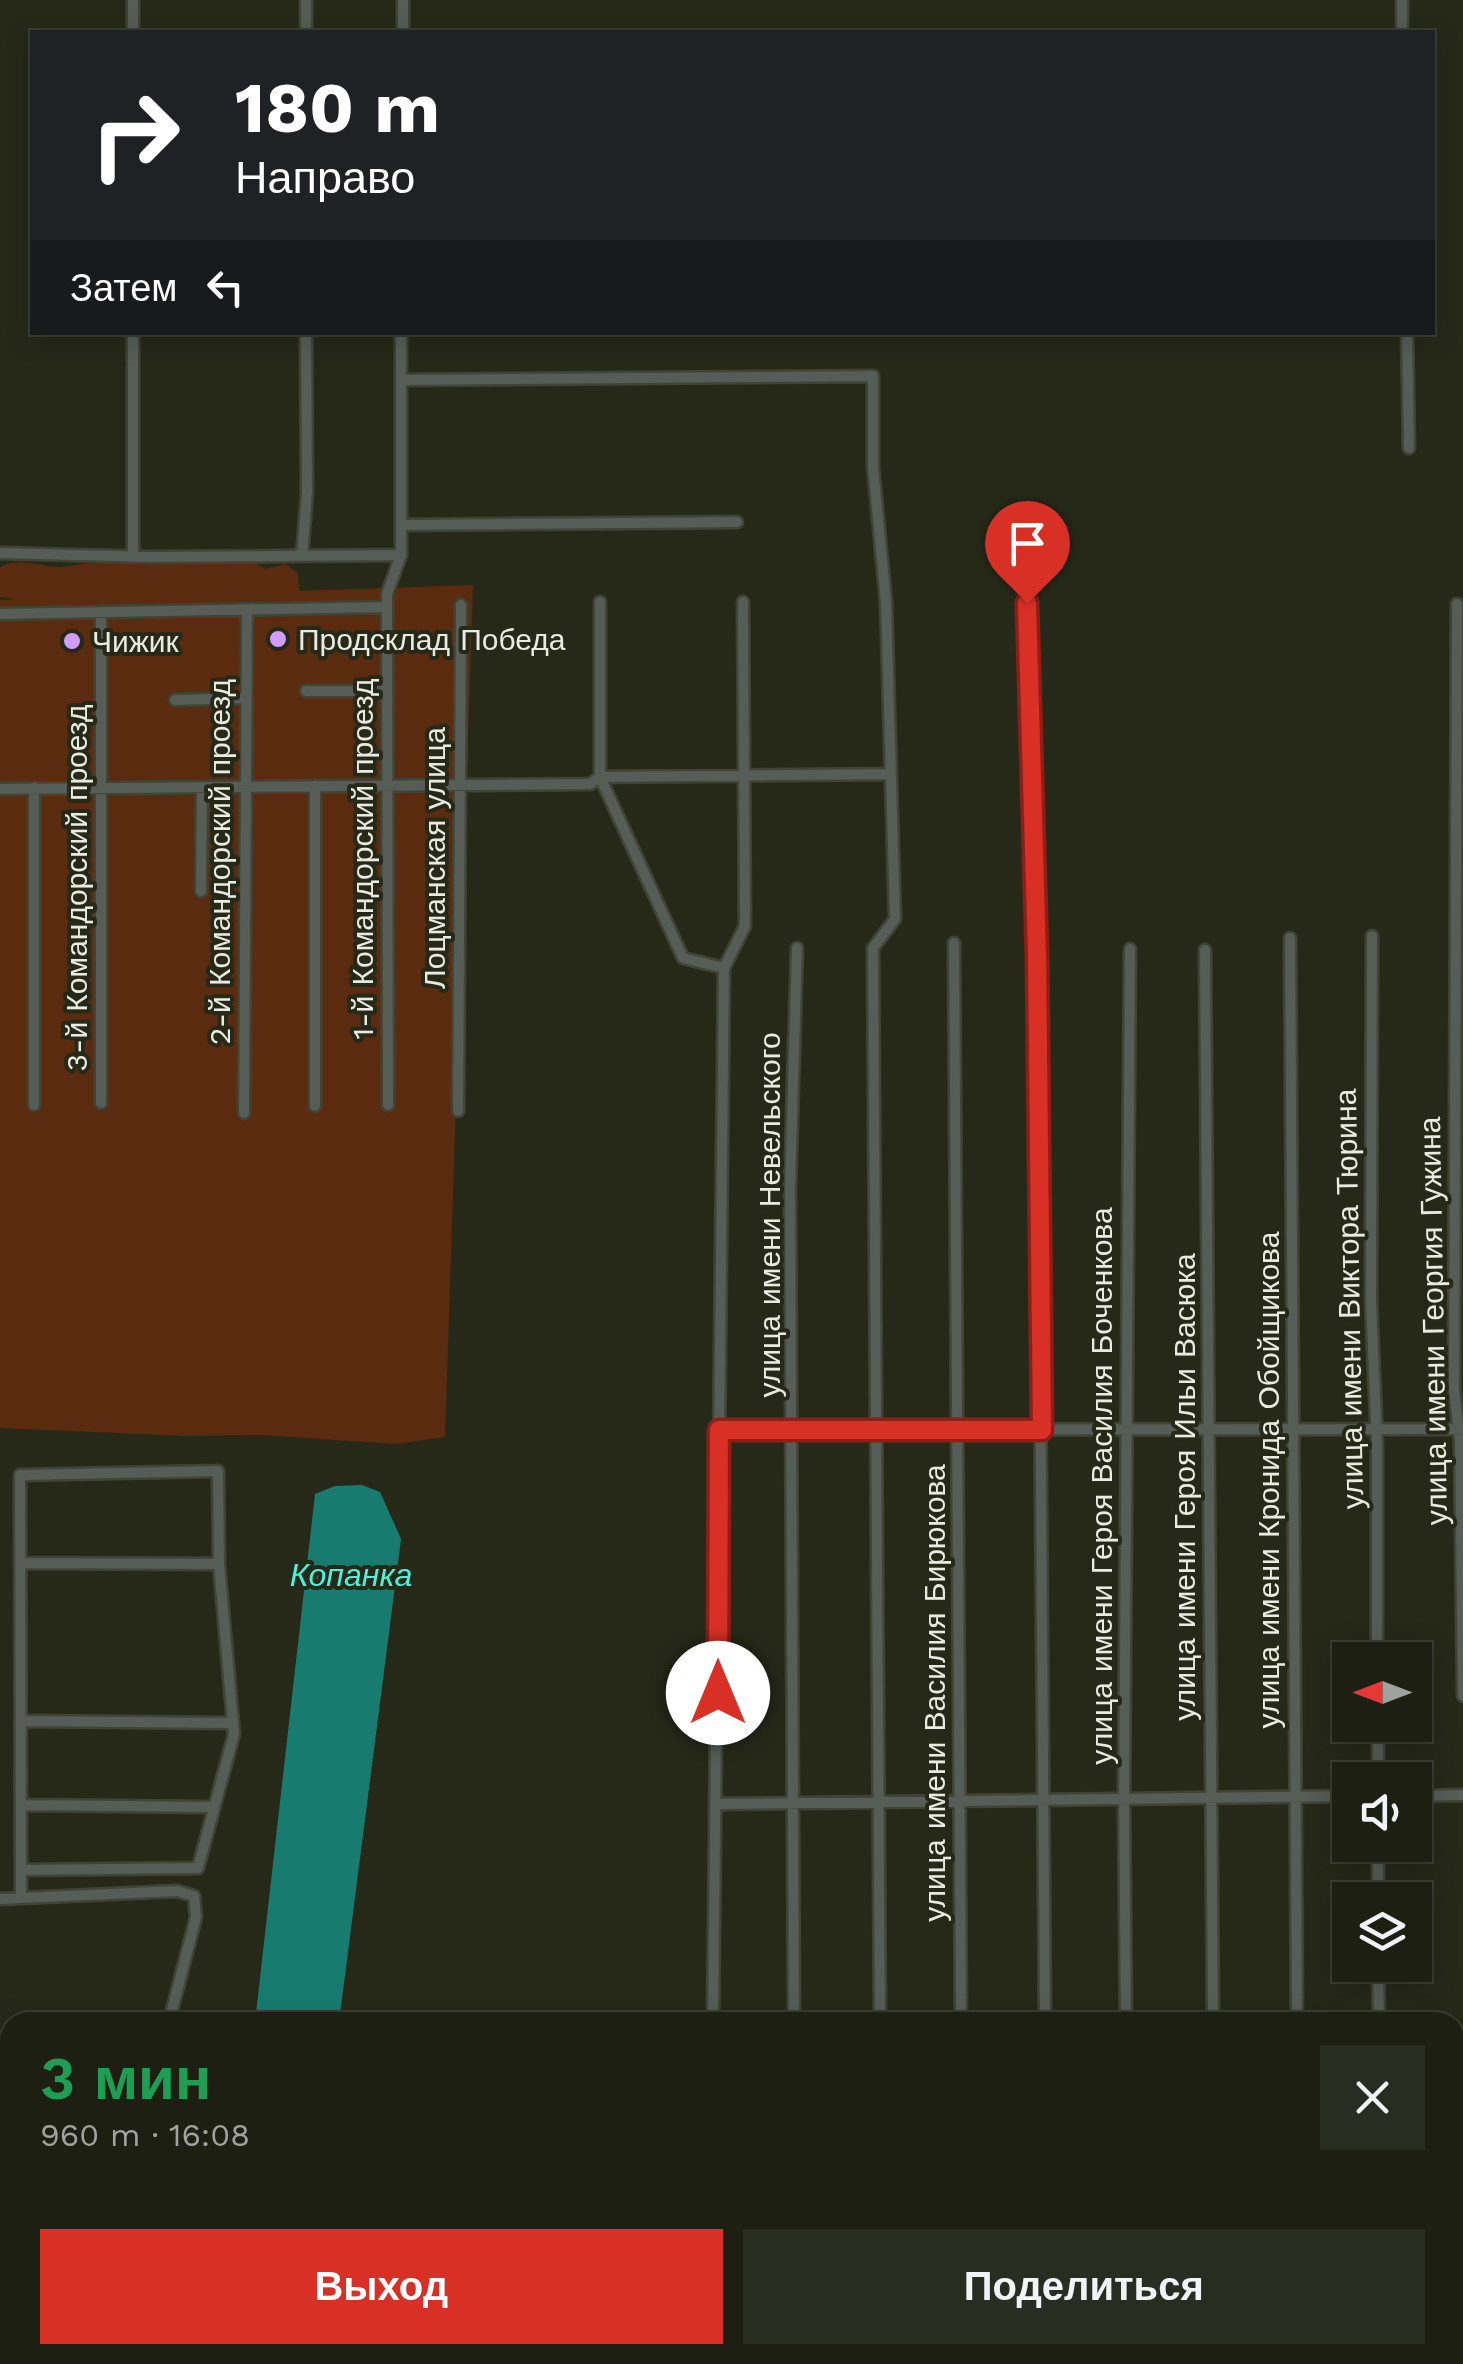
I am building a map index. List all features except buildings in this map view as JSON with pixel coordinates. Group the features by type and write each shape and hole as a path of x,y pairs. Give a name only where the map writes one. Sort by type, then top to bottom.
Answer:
{"street":[{"path":"133,0 133,30"},
{"path":"306,0 306,30"},
{"path":"403,0 403,30"},
{"path":"1402,0 1402,30"},
{"path":"133,335 134,556"},
{"path":"302,556 307,492 306,335"},
{"name":"1-й Командорский проезд","path":"388,1106 387,594 401,554 400,335"},
{"path":"1407,335 1409,448"},
{"path":"401,380 873,376 873,467 886,602 894,919 874,948 880,2012"},
{"path":"402,525 737,522"},
{"path":"0,554 401,554"},
{"path":"1027,601 1037,955 1045,2012"},
{"path":"600,602 600,777 683,958 724,968"},
{"path":"713,2012 724,968 745,926 744,602"},
{"name":"улица имени Георгия Гужина","path":"1457,604 1454,1390 1461,1429 1463,1696"},
{"name":"Лоцманская улица","path":"458,1111 460,605"},
{"path":"0,614 387,606"},
{"name":"2-й Командорский проезд","path":"244,1114 246,610"},
{"name":"3-й Командорский проезд","path":"101,613 101,1103"},
{"path":"306,691 386,691"},
{"path":"175,700 244,698"},
{"path":"0,789 590,784 600,777 890,774"},
{"path":"315,786 315,1106"},
{"path":"202,787 202,891"},
{"path":"34,788 34,1105"},
{"name":"улица имени Виктора Тюрина","path":"1372,936 1371,1301 1378,1642"},
{"name":"улица имени Кронида Обойщикова","path":"1290,938 1297,2012"},
{"name":"улица имени Василия Бирюкова","path":"954,943 961,2012"},
{"name":"улица имени Невельского","path":"794,2012 790,1188 797,948"},
{"name":"улица имени Героя Василия Боченкова","path":"1126,2012 1130,949"},
{"name":"улица имени Героя Ильи Васюка","path":"1205,950 1213,2012"},
{"path":"719,1430 1461,1429"},
{"path":"22,1897 20,1474 218,1471 219,1564 234,1734 198,1868 23,1870"},
{"path":"21,1563 219,1564"},
{"path":"22,1722 233,1723"},
{"path":"1432,1796 1463,1795"},
{"path":"716,1804 1332,1796"},
{"path":"23,1805 214,1808"},
{"path":"4,1899 177,1891 194,1896 196,1917 172,2012"},
{"path":"1378,1982 1378,2012"}],"shaded area":[{"path":"99,561 255,563 265,569 285,564 298,573 299,591 473,585 445,1437 395,1444 262,1435 186,1436 0,1428 0,600 16,599 0,597 0,567 21,562 62,567"}],"water":[{"name":"Копанка","path":"362,1485 380,1492 401,1539 340,2012 256,2012 315,1494 335,1486"}],"place":[{"name":"Продсклад Победа","path":"278,639"},
{"name":"Чижик","path":"72,641"}],"route":[{"path":"718,1693 719,1430 1042,1430 1037,955 1027,603"}]}
